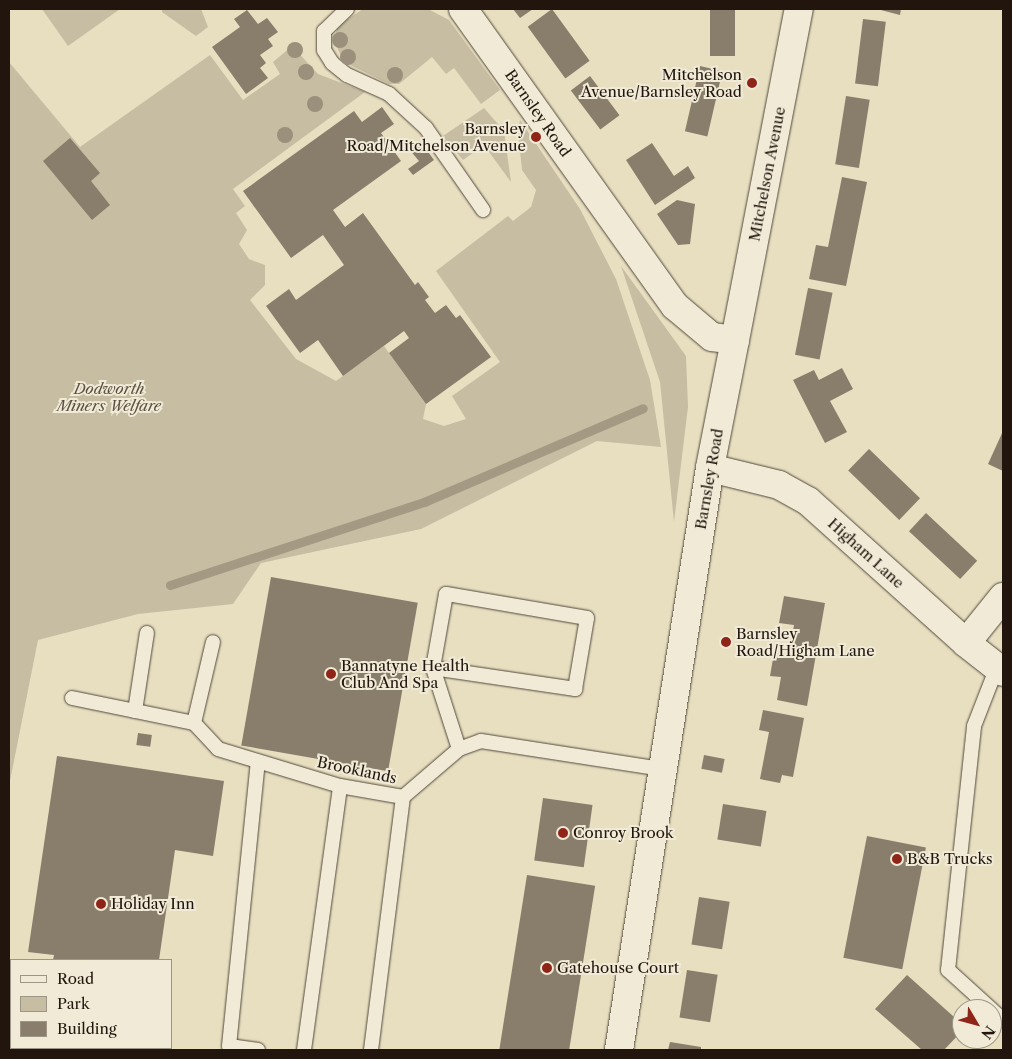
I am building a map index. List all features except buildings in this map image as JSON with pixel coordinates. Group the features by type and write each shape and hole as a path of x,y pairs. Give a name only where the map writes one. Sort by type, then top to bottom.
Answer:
{"main road":[{"name":"Barnsley Road","path":"463,9 675,306 712,337 735,340 710,468 661,770 619,1050"},
{"name":"Mitchelson Avenue","path":"735,340 799,9"},
{"name":"Higham Lane","path":"710,468 779,485 808,501 966,643 1000,670"},
{"path":"966,643 1003,597"}],"lane":[{"path":"347,9 324,31 324,50 332,63 347,75 389,94 426,128 483,210"},
{"path":"433,668 575,689 587,618 446,594 433,668 459,749"},
{"path":"135,711 147,633"},
{"path":"72,698 194,723 213,642"},
{"path":"981,999 948,970 974,726 1000,670"},
{"name":"Brooklands","path":"194,723 218,749 340,786 403,797 459,749 481,741 518,744 661,770"},
{"path":"258,762 230,1046 258,1050"},
{"path":"304,1050 340,786"},
{"path":"371,1050 403,797"}],"green space":[{"path":"42,9 120,9 68,46"},
{"path":"162,9 201,9 208,27 196,36 162,12"},
{"path":"363,9 428,9 449,20 500,90 481,104 454,68 446,74 432,57 399,84 389,84 352,66 340,54 334,40 338,26"},
{"name":"Dodworth Miners Welfare","path":"292,46 318,74 365,92 233,189 245,206 236,213 247,230 239,244 249,259 265,265 265,285 250,300 296,359 336,381 384,346 426,404 423,419 444,426 466,419 452,396 500,362 436,271 508,216 513,221 531,207 536,190 522,170 518,132 520,120 580,209 616,279 650,380 661,447 597,441 421,529 261,563 233,604 138,614 38,640 9,786 9,62 80,147 210,55 243,100 280,74 273,62"},
{"path":"484,108 504,131 511,182 484,145 463,160 443,136"},
{"path":"621,266 686,356 688,407 674,522 660,382"}],"waterway":[{"path":"170,585 424,502 643,408"}],"place":[{"name":"Mitchelson Avenue/Barnsley Road","path":"752,83"},
{"name":"Barnsley Road/Mitchelson Avenue","path":"536,137"},
{"name":"Barnsley Road/Higham Lane","path":"726,642"},
{"name":"Bannatyne Health Club And Spa","path":"331,674"},
{"name":"Conroy Brook","path":"563,833"},
{"name":"B&B Trucks","path":"897,859"},
{"name":"Holiday Inn","path":"101,904"},
{"name":"Gatehouse Court","path":"547,968"}]}
